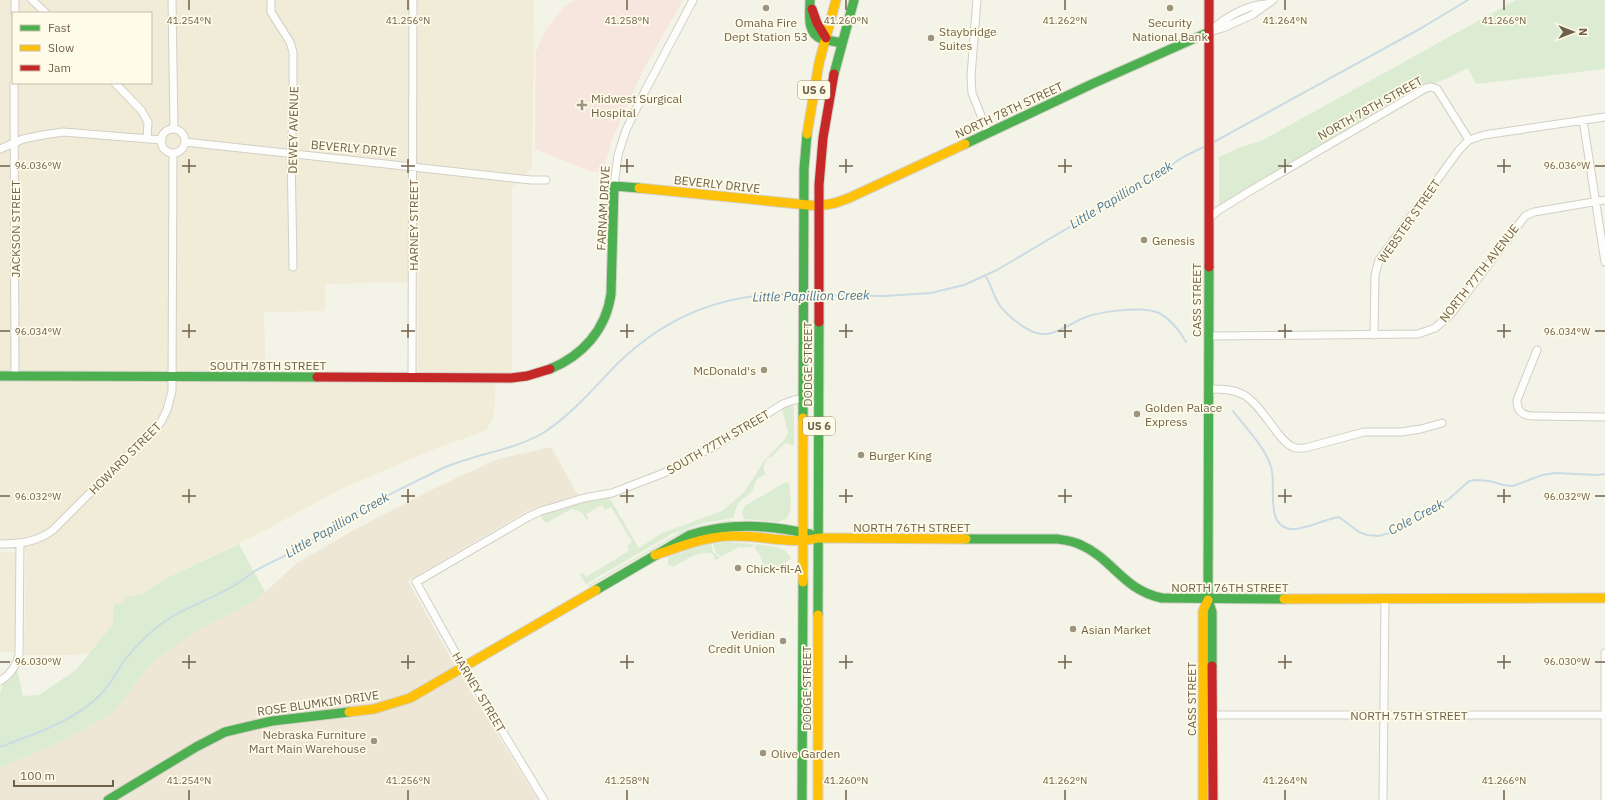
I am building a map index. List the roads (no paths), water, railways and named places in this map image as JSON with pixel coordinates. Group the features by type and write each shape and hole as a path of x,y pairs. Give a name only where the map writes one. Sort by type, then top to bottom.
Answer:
{"main road":[{"name":"US 6","path":"826,38 836,0"},
{"name":"US 6","path":"841,43 854,0"},
{"name":"CASS STREET","path":"1209,0 1208,600 1212,612 1211,665 1213,715 1213,800"},
{"path":"810,1 817,23 826,38 841,43"},
{"name":"NORTH 78TH STREET","path":"818,206 835,203 849,198 1140,62 1209,32"},
{"name":"DODGE STREET","path":"802,800 802,314 804,165 809,118 826,38"},
{"name":"DODGE STREET","path":"818,800 818,206 824,130 841,43"},
{"name":"BEVERLY DRIVE","path":"614,186 818,206"},
{"name":"FARNAM DRIVE","path":"535,375 556,368 574,356 594,336 606,312 611,293 614,186"},
{"name":"SOUTH 78TH STREET","path":"0,376 511,378 535,375"},
{"name":"ROSE BLUMKIN DRIVE","path":"108,800 196,747 225,732 272,721 355,712 385,707 418,694 690,535 721,526 747,526 802,533 819,538"},
{"name":"ROSE BLUMKIN DRIVE","path":"655,555 698,541 722,536 753,536 802,542"},
{"name":"NORTH 76TH STREET","path":"802,542 819,538 1051,539 1068,541 1081,544 1092,550 1129,584 1146,594 1172,599 1605,598"},
{"name":"CASS STREET","path":"1203,800 1203,611 1208,600"}],"street":[{"path":"15,0 15,12"},
{"path":"32,0 45,12"},
{"path":"172,0 174,129"},
{"name":"DEWEY AVENUE","path":"271,0 271,12 290,42 293,52 292,266"},
{"name":"HARNEY STREET","path":"412,378 413,0"},
{"name":"FARNAM DRIVE","path":"614,186 618,155 626,130 693,0"},
{"path":"977,0 971,76 972,93 988,133"},
{"path":"1209,32 1223,28 1252,15 1272,0"},
{"name":"JACKSON STREET","path":"14,84 15,376"},
{"path":"116,84 141,110 148,122 147,139"},
{"name":"NORTH 78TH STREET","path":"1208,219 1219,210 1250,191 1426,88 1431,87 1437,89 1469,140"},
{"path":"1469,140 1484,135 1605,117"},
{"path":"1583,120 1605,262"},
{"path":"174,129 180,132 185,142 182,148 173,153 169,152 163,147 162,140 164,134 174,129"},
{"path":"0,148 15,142 63,132 162,140"},
{"name":"WEBSTER STREET","path":"1374,335 1375,275 1379,260 1459,150 1469,140"},
{"name":"BEVERLY DRIVE","path":"185,142 292,155 413,166 530,180 546,180"},
{"name":"HOWARD STREET","path":"0,544 20,543 38,539 53,530 161,422 170,404 172,376 173,153"},
{"name":"NORTH 77TH AVENUE","path":"1208,336 1418,334 1435,328 1450,314 1525,216 1534,212 1605,200"},
{"path":"1537,350 1517,400 1517,408 1522,413 1528,416 1605,416"},
{"path":"1208,389 1230,390 1246,396 1263,412 1285,441 1291,446 1297,448 1305,448 1364,432 1401,432 1442,424"},
{"name":"SOUTH 77TH STREET","path":"416,582 528,517 541,511 584,498 612,493 658,476 720,443 783,404 802,399"},
{"path":"0,681 10,673 19,655 20,543"},
{"name":"HARNEY STREET","path":"416,582 464,668 544,800"},
{"path":"1383,800 1385,599"},
{"path":"1605,653 1605,800"},
{"name":"NORTH 75TH STREET","path":"1213,715 1605,715"}],"waterway":[{"name":"Little Papillion Creek","path":"1212,143 1418,30 1468,0"},
{"name":"Little Papillion Creek","path":"823,295 884,296 931,293 964,285 997,270 1132,190 1185,156 1206,146"},
{"name":"Cole Creek","path":"986,277 997,301 1003,310 1020,325 1037,333 1045,334 1059,331 1079,320 1093,315 1112,311 1143,310 1159,313 1167,318 1178,329 1186,342"},
{"name":"Little Papillion Creek","path":"0,747 28,737 81,711 103,692 124,661 135,648 166,620 232,587 255,571 287,555 371,504 441,469 519,444 543,433 562,419 591,392 616,365 656,332 700,310 723,302 772,294 799,294"},
{"name":"Cole Creek","path":"1233,411 1255,438 1268,460 1272,475 1274,513 1277,521 1283,526 1291,529 1308,527 1339,517 1359,532 1367,535 1379,536 1392,532 1449,499 1469,481 1490,481 1513,486 1542,475 1556,473 1605,474"}],"place":[{"name":"Omaha Fire Dept Station 53","path":"766,8"},
{"name":"Security National Bank","path":"1170,8"},
{"name":"Staybridge Suites","path":"931,38"},
{"name":"Midwest Surgical Hospital","path":"582,105"},
{"name":"Genesis","path":"1144,240"},
{"name":"McDonald's","path":"764,370"},
{"name":"Golden Palace Express","path":"1137,414"},
{"name":"Burger King","path":"861,455"},
{"name":"Chick-fil-A","path":"738,568"},
{"name":"Asian Market","path":"1073,629"},
{"name":"Veridian Credit Union","path":"783,641"},
{"name":"Nebraska Furniture Mart Main Warehouse","path":"374,741"},
{"name":"Olive Garden","path":"763,753"}]}
